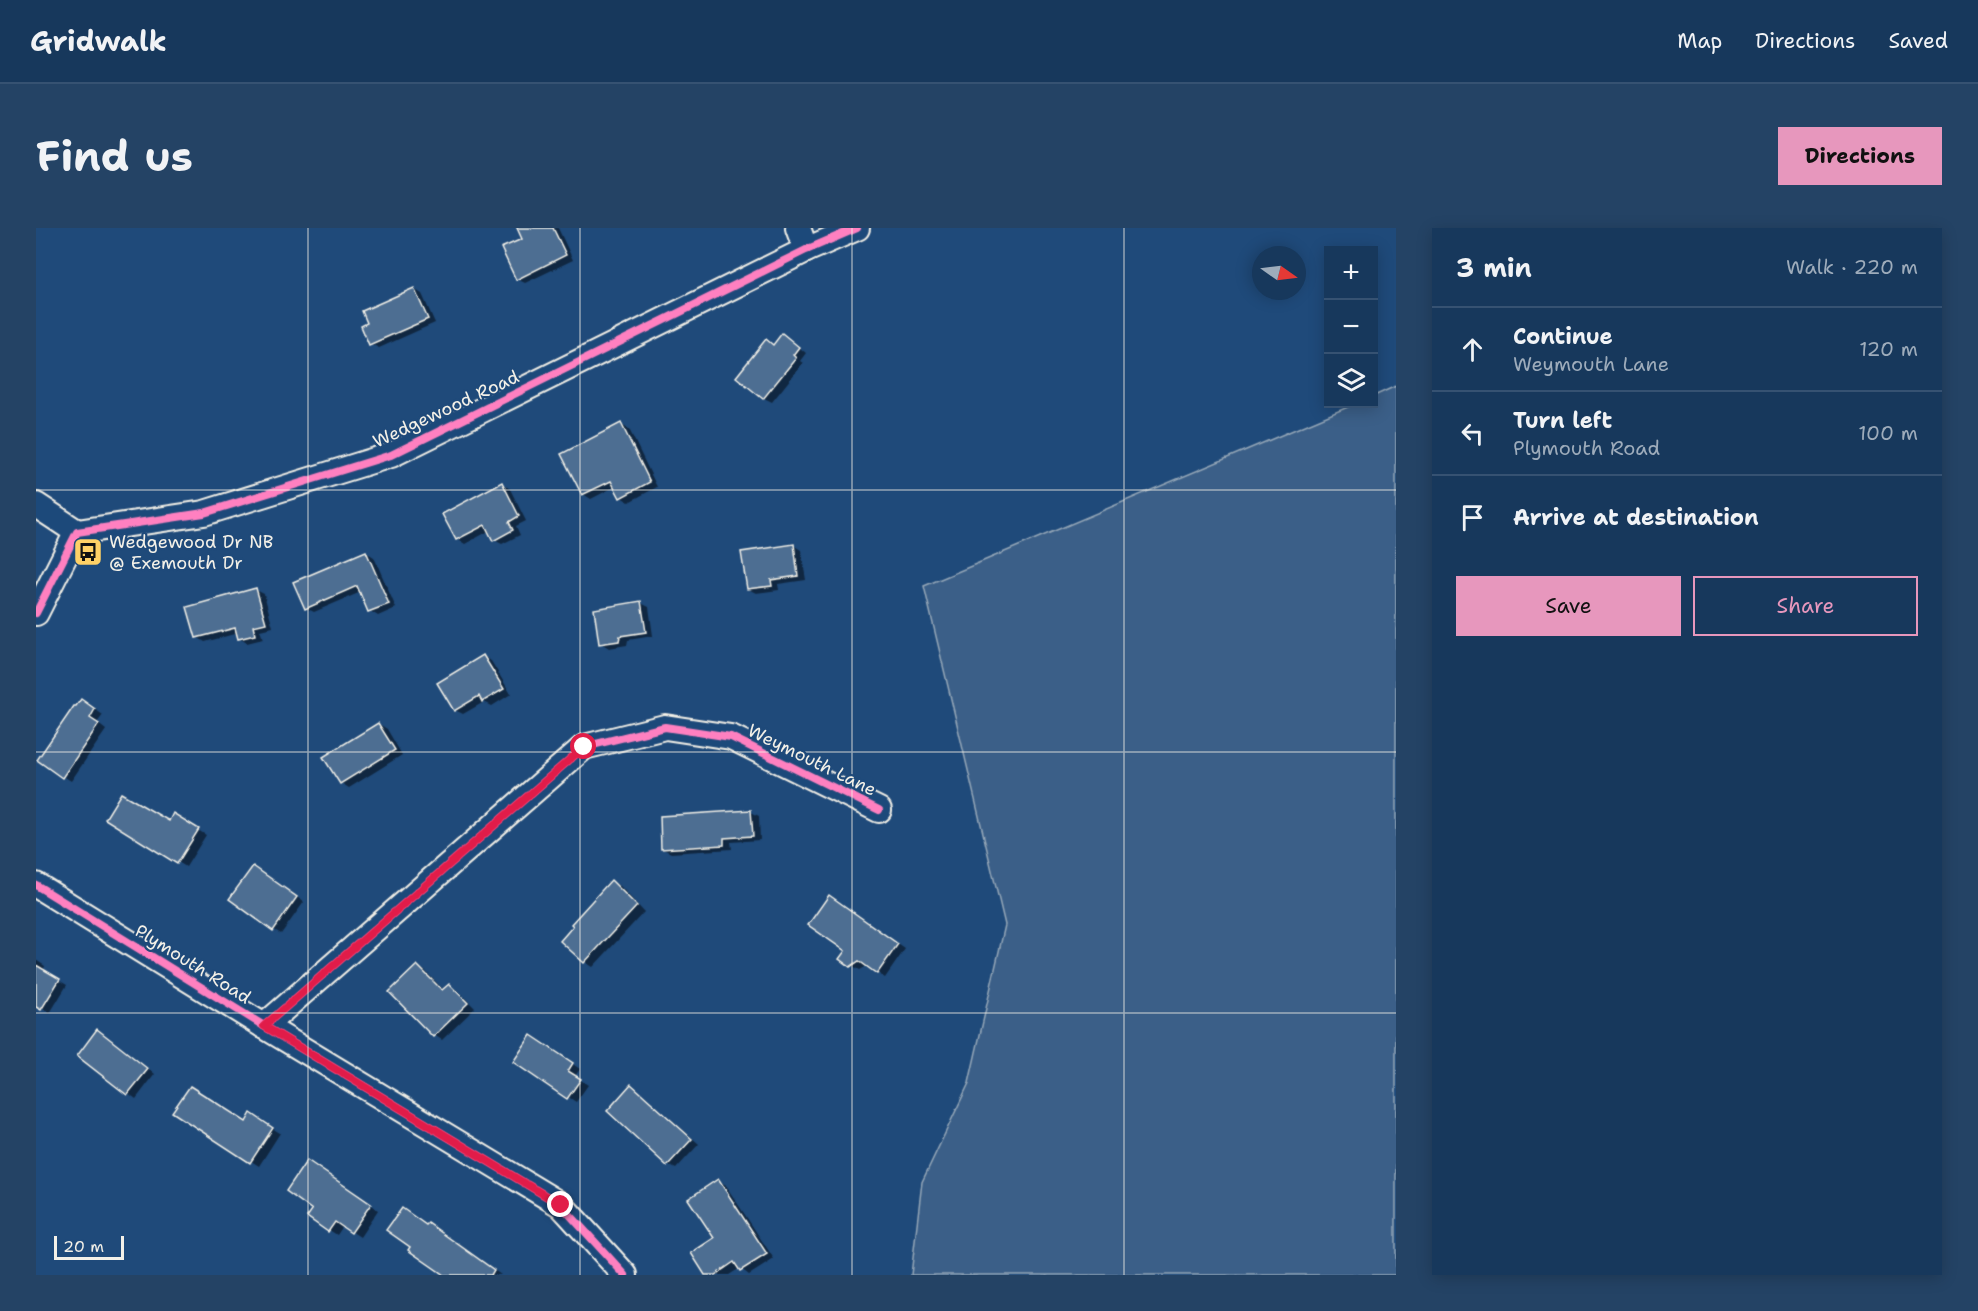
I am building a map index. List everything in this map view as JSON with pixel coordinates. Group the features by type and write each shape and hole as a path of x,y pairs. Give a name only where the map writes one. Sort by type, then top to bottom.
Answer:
{"street":[{"name":"Wedgewood Road","path":"77,532 204,513 391,455 802,239 857,228"},
{"path":"36,505 77,532 36,614"},
{"name":"Weymouth Lane","path":"264,1026 584,747 665,727 731,737 879,810"},
{"name":"Plymouth Road","path":"36,885 561,1205 625,1275"}],"shaded area":[{"path":"1396,386 1396,1275 911,1275 922,1182 969,1083 1005,925 924,586 1346,408 1378,408 1378,394"}],"building":[{"path":"517,228 553,228 566,255 516,280 501,248 522,239"},
{"path":"414,288 428,319 369,345 361,326 367,323 362,311"},
{"path":"782,333 799,347 793,355 796,358 763,399 736,377 766,339 773,345"},
{"path":"621,423 650,482 620,498 611,481 582,495 561,454"},
{"path":"502,482 519,516 509,522 513,530 493,541 485,525 456,540 442,514"},
{"path":"794,544 798,576 771,580 772,586 747,589 741,552"},
{"path":"366,551 389,604 368,612 357,586 305,609 293,582"},
{"path":"256,588 266,623 253,626 255,635 238,639 235,628 196,638 187,607"},
{"path":"641,601 646,632 620,636 619,641 599,644 594,609"},
{"path":"483,655 504,689 482,702 479,696 454,711 437,683"},
{"path":"81,699 95,709 90,718 99,724 62,778 37,760"},
{"path":"378,723 395,750 340,784 323,757"},
{"path":"121,793 169,821 173,813 199,829 177,864 105,819"},
{"path":"751,810 753,836 724,838 724,845 661,849 660,816"},
{"path":"253,866 297,897 273,931 229,899"},
{"path":"611,880 637,906 584,963 560,941 573,926 571,924"},
{"path":"829,895 898,944 877,974 859,961 850,967 839,959 845,951 808,925"},
{"path":"36,965 60,979 41,1010 36,1007"},
{"path":"417,965 442,990 449,984 468,1003 433,1037 389,992"},
{"path":"97,1029 148,1069 127,1095 77,1056"},
{"path":"531,1035 573,1063 568,1071 581,1079 567,1099 513,1062"},
{"path":"631,1084 692,1139 667,1166 607,1111"},
{"path":"190,1086 246,1122 251,1113 273,1128 250,1163 172,1112"},
{"path":"307,1160 371,1204 351,1233 335,1222 328,1232 307,1217 312,1210 286,1191"},
{"path":"718,1179 767,1254 740,1271 734,1262 715,1275 705,1275 691,1253 714,1238 688,1199"},
{"path":"402,1208 426,1225 428,1223 494,1270 491,1275 444,1275 408,1250 410,1247 386,1230"}],"cycle path":[{"path":"36,613 77,532 204,513 391,455 806,250 857,228"},
{"path":"264,1026 584,747 665,727 731,737 879,810"},
{"path":"36,885 561,1205 625,1275"}],"place":[{"name":"Wedgewood Dr NB @ Exemouth Dr","path":"88,552"}],"route":[{"path":"561,1205 264,1026 584,747"}]}
